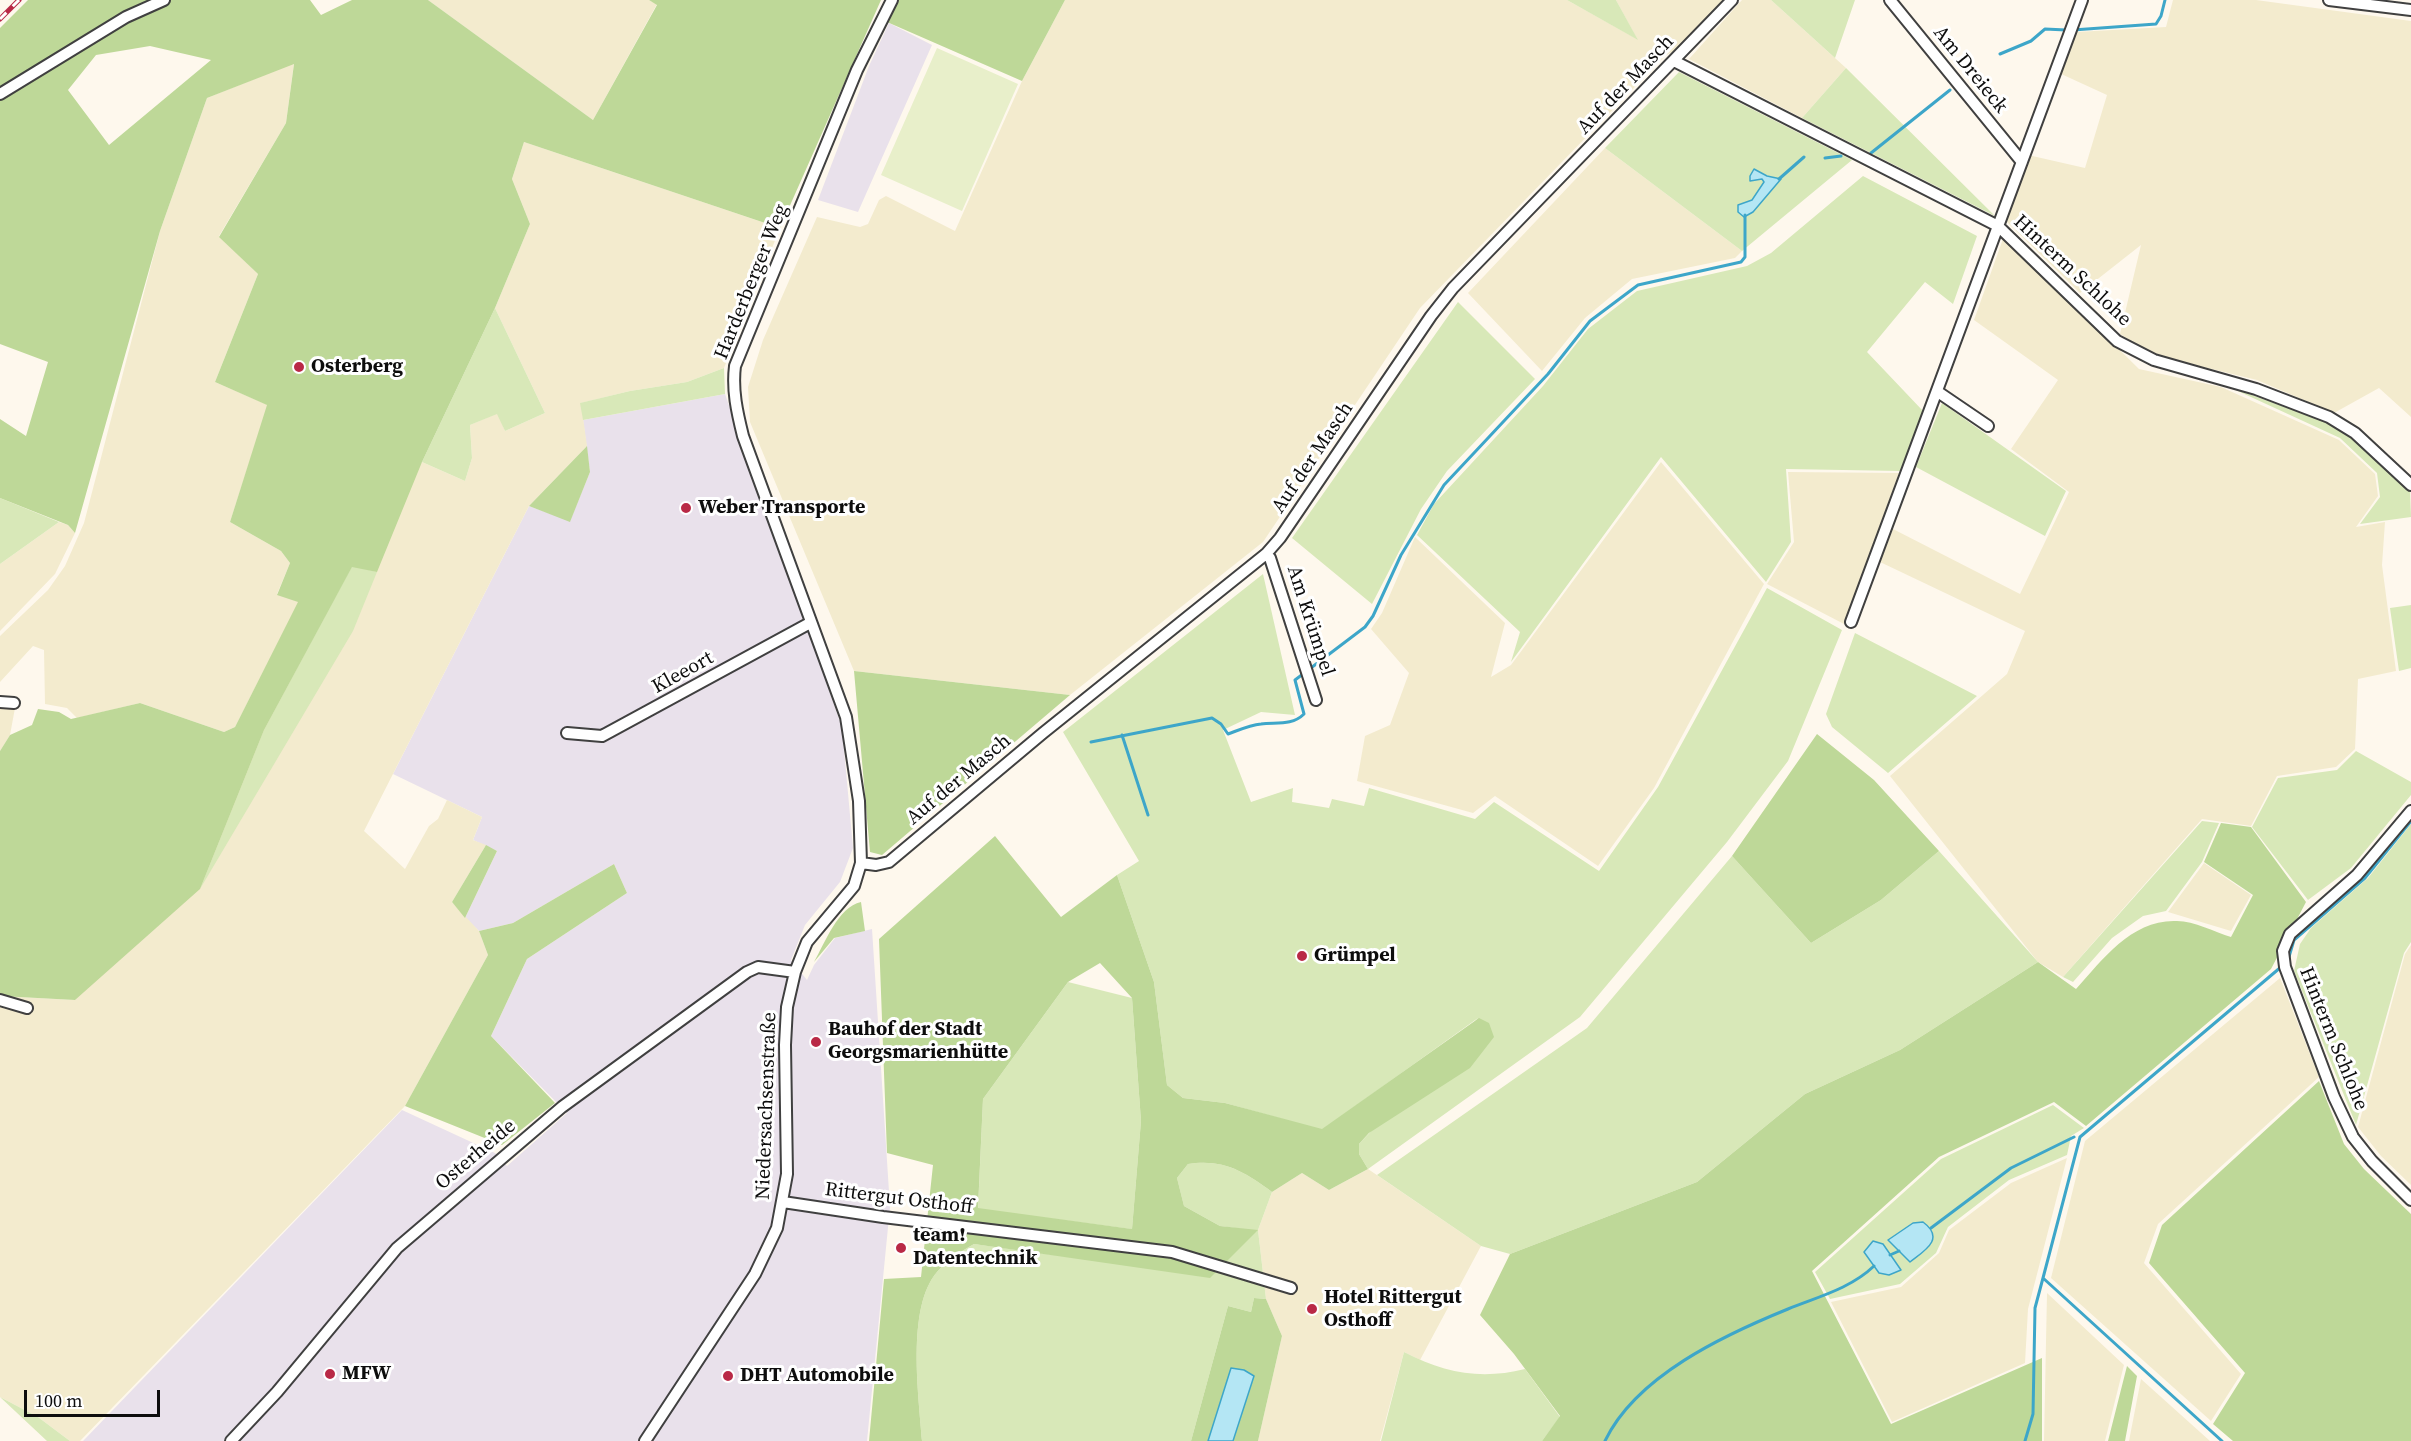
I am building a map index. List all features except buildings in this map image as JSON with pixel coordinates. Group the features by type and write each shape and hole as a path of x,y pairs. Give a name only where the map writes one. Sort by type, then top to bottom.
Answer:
{"street":[{"path":"0,94 126,17 164,0"},
{"name":"Harderberger Weg","path":"861,863 859,801 846,717 743,436 735,402 735,366 857,70 892,0"},
{"name":"Auf der Masch","path":"861,863 876,865 889,862 1044,733 1266,554 1280,538 1431,316 1453,288 1732,0"},
{"name":"Am Dreieck","path":"1890,0 2022,162"},
{"path":"1851,622 2082,0"},
{"path":"2329,0 2411,10"},
{"name":"Hinterm Schlohe","path":"1674,61 1998,226 2117,340 2154,360 2256,388 2328,417 2355,433 2411,485"},
{"path":"1938,392 1988,426"},
{"name":"Am Krümpel","path":"1266,554 1270,558 1316,700"},
{"name":"Kleeort","path":"567,733 602,736 810,623"},
{"path":"0,702 14,703"},
{"name":"Hinterm Schlohe","path":"2411,811 2357,875 2290,934 2283,951 2284,963 2334,1097 2353,1137 2372,1161 2411,1200"},
{"name":"Niedersachsenstraße","path":"645,1441 755,1274 777,1228 787,1174 785,1045 787,1007 795,972 807,942 854,886 861,863"},
{"name":"Osterheide","path":"231,1441 277,1392 397,1248 502,1156 562,1107 747,972 758,967 795,972"},
{"path":"0,1000 27,1008"},
{"name":"Rittergut Osthoff","path":"783,1202 883,1217 1172,1252 1291,1288"}],"shaded area":[{"path":"428,0 649,0 657,4 593,120"},
{"path":"1065,0 1567,0 1637,39 1616,0 1724,0 1674,51 1665,56 1420,308 1263,542 1070,695 854,671 750,422 748,387 763,340 817,217 860,227 868,224 879,200 886,196 955,231 1022,81"},
{"path":"1742,0 1771,0 1846,68 1802,118 1689,59"},
{"path":"2173,0 2256,0 2411,21 2411,417 2379,388 2334,413 2257,380 2154,355 2120,334 2141,245 2080,293 2005,220 2028,155 2085,168 2107,95 2059,73 2077,32 2166,27"},
{"path":"889,23 932,45 858,212 818,200 869,66"},
{"path":"294,63 286,123 219,236 258,274 215,382 268,405 230,522 281,551 290,563 277,594 299,602 235,727 224,732 140,703 77,718 67,708 45,704 44,650 33,646 0,682 0,636 48,590 65,566 84,523 160,231 207,98"},
{"path":"524,142 780,228 724,368 687,382 630,391 581,403 587,446 529,506 364,831 405,869 429,826 438,819 447,800 482,817 473,840 486,845 452,902 479,931 488,955 405,1106 80,1441 70,1441 38,1417 0,1397 0,996 75,1000 422,462 465,481 472,458 470,425 498,413 505,431 545,413 495,308 530,224 512,179"},
{"path":"1605,148 1742,251 1735,258 1632,279 1585,318 1542,371 1468,293"},
{"path":"2004,236 2139,369 2221,387 2339,440 2375,474 2378,496 2356,527 2385,522 2382,565 2396,671 2358,679 2355,749 2336,767 2277,776 2251,826 2202,819 2063,977 2038,962 1890,776 2007,674 2025,631 1880,562 1893,529 2020,594 2069,492 2011,449 2058,380 1974,320"},
{"path":"725,394 842,727 853,848 840,882 805,925 791,960 807,980 814,965 835,938 872,929 890,1207 867,1441 83,1441 402,1110 495,1153 507,1166 567,1113 491,1036 527,959 627,893 614,864 513,923 479,931 465,918 497,851 473,840 482,817 393,774 529,506 570,521 590,472 583,420"},
{"path":"1661,462 1764,584 1654,788 1598,866 1495,796 1473,813 1357,781 1365,736 1390,725 1409,673 1371,629 1382,613 1415,537 1505,623 1491,677 1511,665"},
{"path":"1788,472 1899,473 1844,624 1767,584 1794,542"},
{"path":"59,522 68,525 75,533 55,574 0,631 0,564"},
{"path":"0,706 15,708 10,735 0,751"},
{"path":"2204,863 2251,895 2231,931 2168,912"},
{"path":"2411,945 2411,1185 2381,1156 2358,1127 2405,954"},
{"path":"2280,978 2319,1077 2158,1224 2144,1263 2241,1374 2211,1421 2051,1278 2085,1141"},
{"path":"2067,1158 2028,1309 2025,1363 1892,1422 1831,1302 1901,1287 1939,1253 1949,1230 2011,1183"},
{"path":"1368,1169 1481,1246 1420,1360 1404,1352 1380,1441 1258,1441 1282,1336 1266,1299 1258,1230 1272,1192 1302,1173 1329,1190"},
{"path":"2047,1293 2124,1365 2105,1441 2044,1441"},
{"path":"2141,1379 2210,1441 2129,1441"}],"green space":[{"path":"28,0 310,0 321,15 352,0 428,0 593,120 657,5 649,0 881,0 780,228 524,142 512,179 530,224 495,308 422,462 377,572 352,567 264,730 200,889 75,1000 0,996 0,751 10,735 32,725 38,709 59,712 71,719 140,703 224,732 235,727 298,602 277,595 290,563 281,551 230,522 267,405 215,382 258,274 219,237 286,123 294,64 207,98 160,231 75,533 68,525 0,498 0,419 26,436 48,362 0,344 0,28","holes":["150,46 211,60 109,145 68,90 96,55"]},
{"path":"899,0 1065,0 1022,81 887,22"},
{"path":"1567,0 1616,0 1638,40"},
{"path":"1771,0 1855,0 1835,58"},
{"path":"937,48 1018,84 962,211 881,175"},
{"path":"1846,68 1995,216 1802,118"},
{"path":"1679,72 1852,160 1742,251 1605,148"},
{"path":"1863,176 1977,236 1953,304 1925,282 1867,352 1923,411 1900,471 1786,469 1791,542 1766,582 1661,457 1511,662 1520,632 1417,535 1434,504 1543,386 1588,329 1637,291 1747,266 1771,253"},
{"path":"1458,302 1535,379 1447,471 1421,509 1372,604 1292,538"},
{"path":"495,308 545,413 505,431 497,414 470,425 472,458 465,481 422,462"},
{"path":"724,368 725,394 583,420 580,403 630,391 687,382"},
{"path":"2227,386 2326,422 2350,437 2410,491 2411,517 2360,524 2380,497 2377,473 2340,438"},
{"path":"1942,403 2066,491 2045,536 1916,467"},
{"path":"587,446 590,472 570,522 529,506"},
{"path":"0,498 59,522 0,564"},
{"path":"352,566 377,572 353,631 200,889 264,730"},
{"path":"1263,574 1295,715 1261,712 1223,730 1251,802 1293,788 1292,802 1329,808 1332,799 1364,806 1369,788 1475,819 1494,802 1599,871 1658,787 1767,588 1842,630 1788,761 1727,842 1580,1017 1368,1169 1359,1154 1359,1144 1478,1018 1322,1130 1225,1103 1183,1098 1167,1085 1154,982 1117,875 1139,861 1063,732"},
{"path":"2411,605 2411,668 2399,671 2390,608"},
{"path":"1855,633 1977,696 1888,773 1832,727 1826,714"},
{"path":"854,671 1070,695 882,855 870,852"},
{"path":"1817,734 1874,780 1939,851 1881,900 1811,943 1732,856"},
{"path":"2356,751 2411,782 2411,795 2351,868 2308,900 2252,827 2278,778 2337,770"},
{"path":"2202,821 2219,823 2202,862 2166,911 2143,916 2112,938 2073,982 2063,977"},
{"path":"2221,823 2251,827 2306,902 2271,969 2086,1126 2054,1102 1939,1157 1812,1271 1891,1424 2042,1358 2042,1441 1542,1441 1560,1416 1514,1354 1480,1315 1510,1254 1697,1182 1805,1094 1900,1050 2038,962 2076,989 2120,943 2146,927 2161,922 2184,921 2231,937 2253,895 2204,862"},
{"path":"2411,824 2411,942 2404,953 2356,1125 2294,971 2300,944 2311,928 2368,878"},
{"path":"995,836 1061,917 1117,875 1154,982 1167,1085 1183,1098 1225,1103 1322,1129 1479,1018 1489,1023 1494,1037 1470,1068 1369,1133 1359,1144 1359,1154 1368,1169 1329,1190 1302,1173 1272,1192 1233,1168 1212,1163 1188,1164 1177,1178 1184,1206 1220,1226 1258,1230 1210,1278 974,1244 959,1253 937,1272 927,1288 921,1307 917,1377 922,1441 869,1441 884,1279 921,1277 933,1165 887,1153 879,939","holes":["1100,963 1132,998 1141,1121 1132,1229 978,1208 983,1099 1068,982"]},
{"path":"486,845 497,851 465,918 452,902"},
{"path":"1939,851 2038,962 1900,1050 1805,1094 1697,1182 1510,1254 1481,1246 1377,1175 1587,1028 1732,856 1811,943 1881,900"},
{"path":"614,864 627,893 527,959 491,1036 555,1103 502,1145 405,1106 488,955 479,931 513,923"},
{"path":"861,902 865,931 834,938 814,962 839,918 853,905"},
{"path":"1068,982 1132,998 1141,1121 1129,1265 1257,1231 1220,1226 1184,1206 1177,1178 1188,1164 1223,1165 1252,1178 1272,1192 1258,1230 1266,1299 1254,1298 1251,1312 1228,1306 1191,1441 922,1441 917,1377 918,1329 927,1288 945,1263 974,1244 1128,1265 1131,1229 978,1209 983,1099"},
{"path":"2319,1081 2344,1144 2364,1169 2411,1214 2411,1441 2233,1441 2213,1424 2245,1373 2149,1263 2162,1225"},
{"path":"2053,1105 2084,1128 2071,1136 2067,1155 2009,1180 1948,1227 1936,1253 1900,1284 1830,1299 1815,1272 1941,1159"},
{"path":"1254,1298 1266,1299 1282,1336 1258,1441 1233,1441 1254,1376 1244,1370 1231,1369 1208,1441 1191,1441 1228,1306 1251,1312"},
{"path":"1404,1352 1448,1370 1463,1373 1493,1374 1525,1369 1560,1417 1542,1441 1381,1441"},
{"path":"2127,1366 2137,1376 2125,1441 2108,1441"},
{"path":"0,1397 38,1417 70,1441 47,1441"}],"water":[{"path":"1754,169 1767,176 1781,179 1753,212 1744,217 1738,212 1738,205 1752,200 1764,182 1762,179 1750,181"},
{"path":"1923,1222 1930,1228 1933,1239 1926,1249 1910,1262 1888,1240 1913,1223"},
{"path":"1873,1241 1883,1244 1901,1270 1889,1275 1879,1273 1864,1252"},
{"path":"1231,1368 1244,1370 1254,1376 1233,1441 1208,1441"}],"waterway":[{"path":"2073,30 2156,24 2161,16 2165,0"},
{"path":"2000,54 2031,41 2045,29 2066,30"},
{"path":"1871,153 1950,90"},
{"path":"1825,158 1841,156"},
{"path":"1779,179 1804,157"},
{"path":"1091,742 1212,718 1221,724 1228,734 1253,725 1289,722 1304,714 1295,680 1365,627 1373,616 1401,555 1444,485 1548,374 1590,321 1638,285 1741,262 1745,257 1745,215"},
{"path":"1122,735 1148,815"},
{"path":"2288,960 2294,940 2365,878 2411,821"},
{"path":"2222,1441 2043,1278 2080,1137 2281,967"},
{"path":"1931,1228 2011,1168 2074,1137"},
{"path":"1890,1255 1899,1251"},
{"path":"1605,1441 1619,1418 1638,1397 1684,1360 1737,1331 1844,1287 1874,1266"},
{"path":"2025,1441 2033,1414 2035,1308 2043,1278"}],"railway":[{"path":"0,19 19,0"}],"place":[{"name":"Osterberg","path":"299,367"},
{"name":"Weber Transporte","path":"686,508"},
{"name":"Grümpel","path":"1302,956"},
{"name":"Bauhof der Stadt Georgsmarienhütte","path":"816,1042"},
{"name":"team! Datentechnik","path":"901,1248"},
{"name":"Hotel Rittergut Osthoff","path":"1312,1309"},
{"name":"MFW","path":"330,1374"},
{"name":"DHT Automobile","path":"728,1376"}]}
